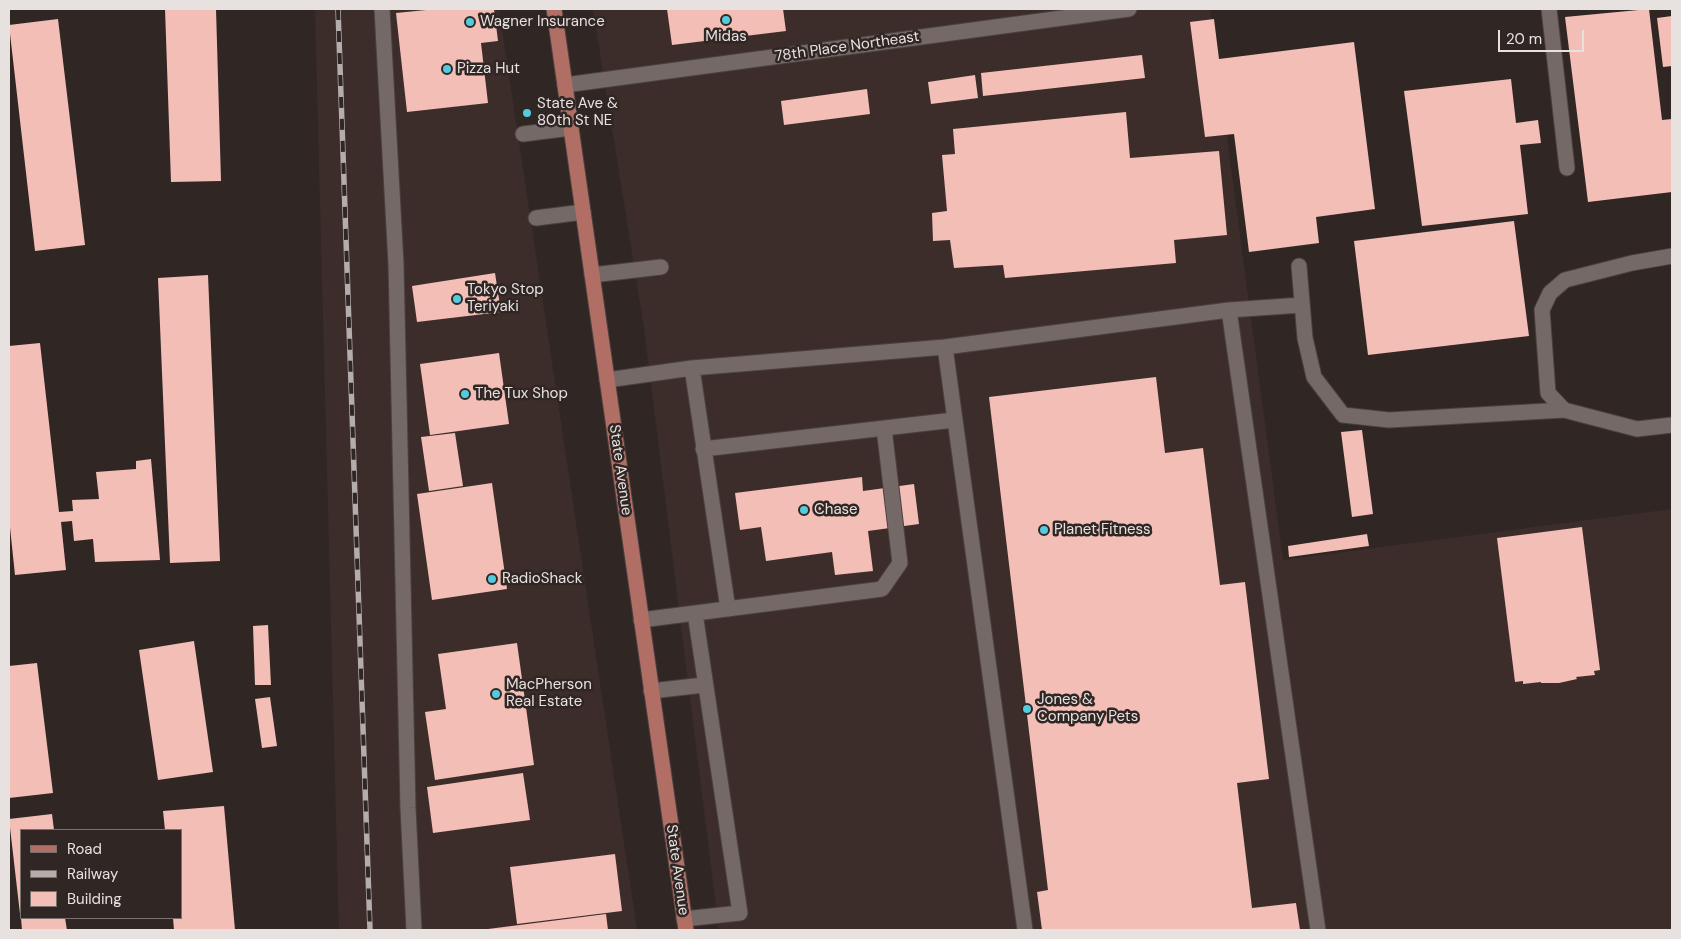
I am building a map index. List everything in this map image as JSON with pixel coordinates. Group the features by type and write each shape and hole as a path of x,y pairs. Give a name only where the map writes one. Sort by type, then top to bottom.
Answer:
{"main road":[{"name":"State Avenue","path":"558,9 565,85 685,925"}],"street":[{"path":"382,9 396,264 408,808 414,930"},
{"name":"78th Place Northeast","path":"565,85 1129,9"},
{"path":"1549,9 1567,168"},
{"path":"523,134 571,128"},
{"path":"536,218 583,212"},
{"path":"1564,410 1548,393 1542,310 1550,293 1565,280 1632,263 1672,256"},
{"path":"1299,266 1305,338 1314,377 1343,415 1390,420 1564,410 1637,429 1672,425"},
{"path":"592,275 661,267"},
{"path":"607,380 692,368 944,346 1229,310 1302,305"},
{"path":"1229,310 1318,930"},
{"path":"944,346 1025,930"},
{"path":"692,368 728,609"},
{"path":"703,449 954,420"},
{"path":"641,620 882,589 900,563 884,428"},
{"path":"685,925 740,913 704,685 695,613"},
{"path":"651,691 704,685"}],"shaded area":[{"path":"315,9 499,9 637,930 339,930"},
{"path":"593,9 1210,9 1283,560 1672,509 1672,930 719,930 644,328"}],"building":[{"path":"165,9 216,9 221,181 171,182"},
{"path":"436,9 494,9 498,41 481,43 488,103 407,112 396,13"},
{"name":"Midas","path":"667,9 783,9 786,31 672,45"},
{"path":"1649,9 1662,120 1672,119 1672,192 1588,202 1565,17"},
{"path":"1672,16 1672,66 1663,67 1657,18"},
{"path":"58,19 85,245 35,251 9,25"},
{"path":"1214,19 1219,59 1354,42 1375,209 1316,217 1319,243 1249,252 1234,134 1205,137 1190,22"},
{"path":"1142,55 1145,78 983,96 981,73"},
{"path":"975,75 978,98 931,104 928,82"},
{"path":"1511,79 1516,123 1538,120 1541,143 1520,145 1528,214 1422,226 1404,91"},
{"path":"867,89 870,114 784,125 781,101"},
{"path":"1126,112 1130,158 1219,151 1227,235 1174,240 1176,263 1005,278 1003,265 954,268 950,240 933,241 932,213 947,211 942,155 955,154 953,129"},
{"path":"1514,221 1529,336 1368,355 1354,241"},
{"name":"Tokyo Stop Teriyaki","path":"495,273 501,312 417,322 412,286"},
{"path":"208,275 220,561 170,563 158,278"},
{"path":"40,343 59,512 73,511 72,500 99,499 96,472 136,469 136,461 151,459 160,560 95,562 93,539 74,541 72,521 61,522 66,570 15,575 9,518 9,346"},
{"name":"The Tux Shop","path":"499,353 509,424 430,435 420,364"},
{"path":"1156,377 1165,453 1203,448 1220,585 1245,582 1269,779 1237,783 1252,908 1296,903 1300,930 1042,930 1037,892 1048,890 989,397"},
{"path":"1362,430 1373,514 1352,517 1341,432"},
{"path":"455,433 463,486 429,491 421,437"},
{"name":"Chase","path":"862,477 863,491 914,484 919,524 868,531 873,571 835,575 832,552 766,561 761,527 740,530 735,493"},
{"path":"492,483 507,589 432,600 417,494"},
{"path":"1582,527 1600,670 1594,671 1595,675 1576,677 1577,679 1559,683 1523,684 1523,681 1515,682 1497,538"},
{"path":"1367,534 1369,546 1289,557 1288,546"},
{"path":"268,625 271,685 255,685 253,626"},
{"path":"194,641 213,772 158,780 139,650"},
{"path":"517,643 534,765 435,780 425,712 446,709 438,654"},
{"path":"37,663 53,793 9,798 9,666"},
{"path":"270,697 277,746 262,748 255,699"},
{"path":"523,773 530,820 433,833 427,787"},
{"path":"224,806 235,930 174,930 173,919 182,919 182,829 165,829 163,811"},
{"path":"52,814 54,829 20,829 20,914 9,819"},
{"path":"615,854 622,911 517,924 510,867"},
{"path":"606,914 608,930 488,930 488,929"},
{"path":"21,919 65,919 67,930 22,930"}],"railway":[{"path":"338,9 370,930"}],"place":[{"name":"Midas","path":"726,20"},
{"name":"Wagner Insurance","path":"470,22"},
{"name":"Pizza Hut","path":"447,69"},
{"name":"State Ave & 80th St NE","path":"527,113"},
{"name":"Tokyo Stop Teriyaki","path":"457,299"},
{"name":"The Tux Shop","path":"465,394"},
{"name":"Chase","path":"804,510"},
{"name":"Planet Fitness","path":"1044,530"},
{"name":"RadioShack","path":"492,579"},
{"name":"MacPherson Real Estate","path":"496,694"},
{"name":"Jones & Company Pets","path":"1027,709"}]}
